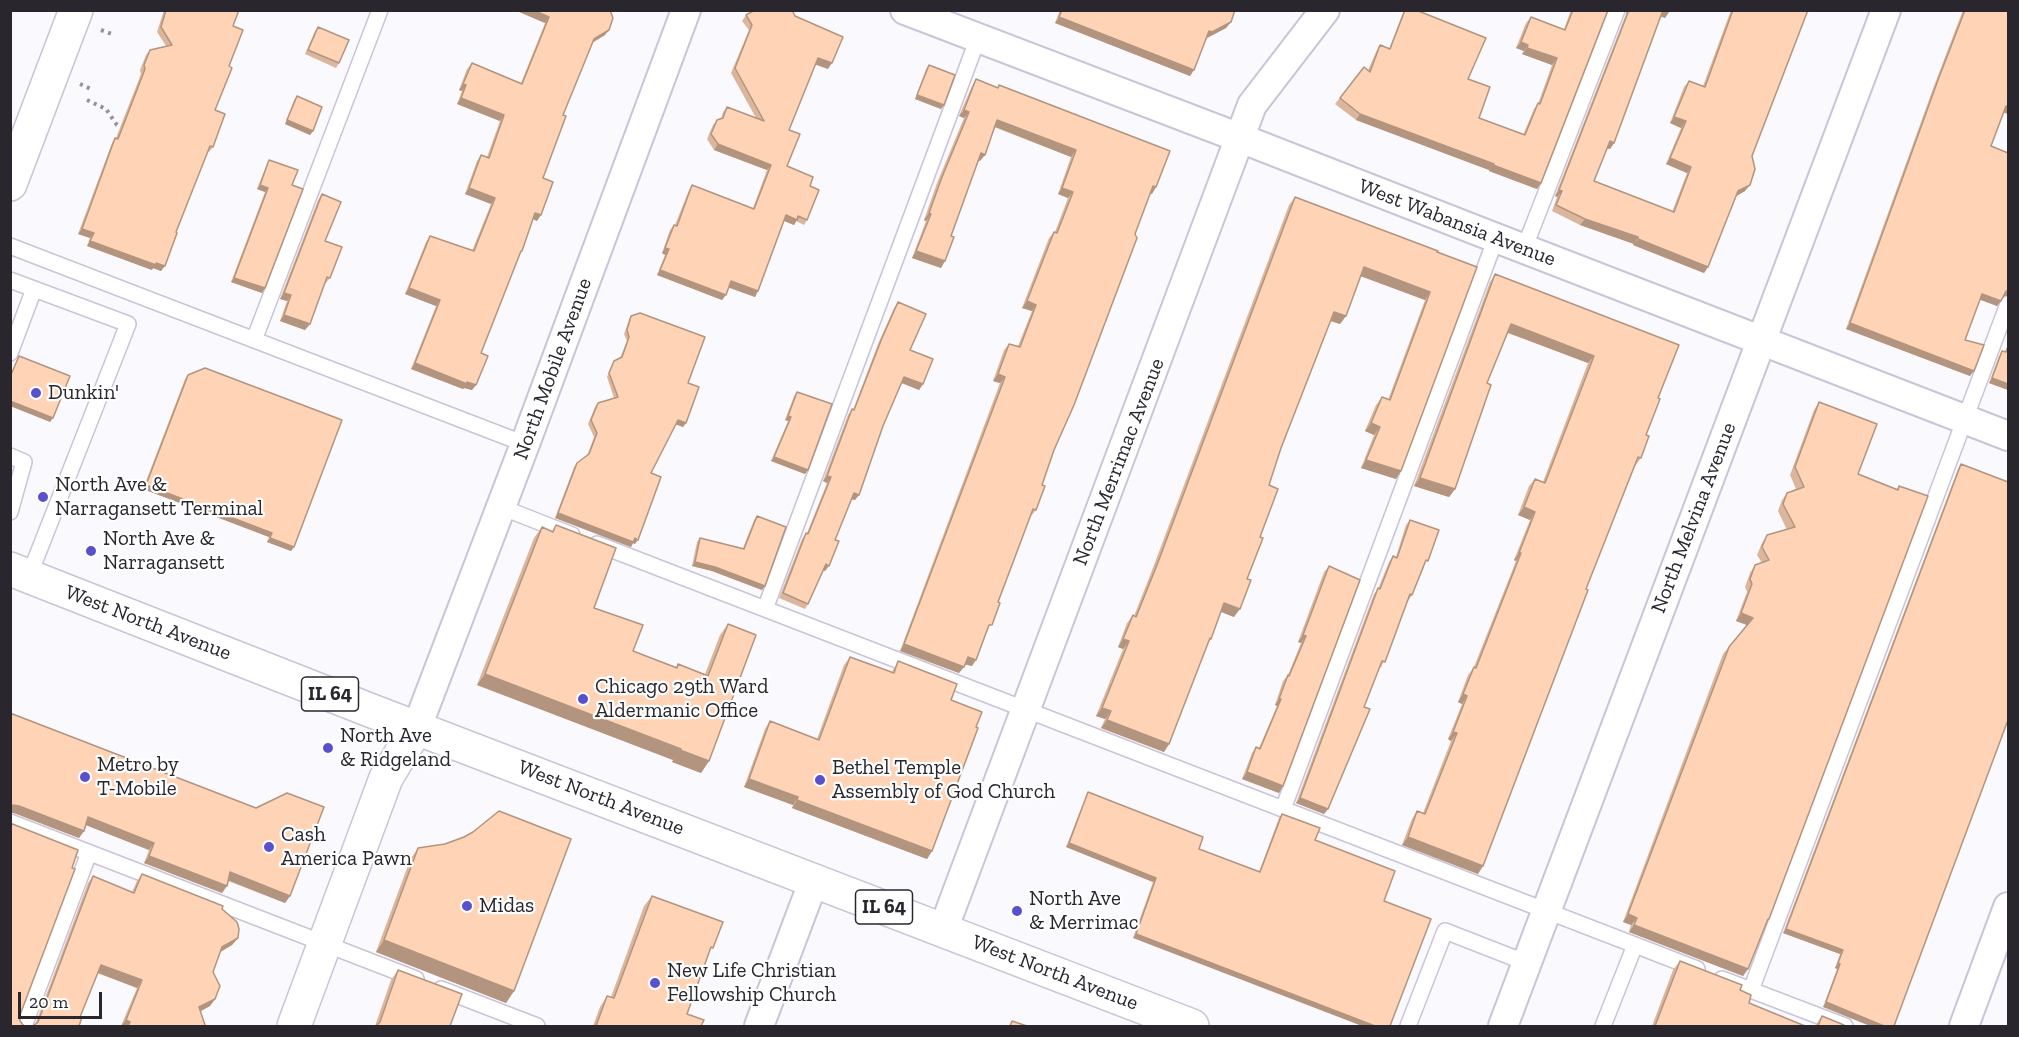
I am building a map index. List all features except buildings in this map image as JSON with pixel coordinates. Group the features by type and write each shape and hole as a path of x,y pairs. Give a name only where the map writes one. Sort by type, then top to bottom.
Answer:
{"main road":[{"path":"10,184 87,19"},
{"name":"West North Avenue","path":"20,573 1192,1026"},
{"path":"294,1026 386,778 417,727"}],"street":[{"name":"North Mobile Avenue","path":"417,727 686,10"},
{"name":"West Wabansia Avenue","path":"905,10 2008,436"},
{"name":"North Merrimac Avenue","path":"943,930 1252,105 1325,10"},
{"name":"North Melvina Avenue","path":"1503,1026 1886,10"},
{"path":"759,1026 814,880"},
{"path":"1964,1026 2008,907"}],"lane":[{"path":"254,340 380,10"},
{"path":"1524,249 1617,10"},
{"path":"765,609 978,38"},
{"path":"1282,809 1496,238"},
{"path":"10,246 525,444"},
{"path":"10,280 128,324 20,573"},
{"path":"10,353 34,289"},
{"path":"1751,990 2008,304"},
{"path":"10,456 24,462 10,512"},
{"path":"501,507 1845,1026"},
{"path":"10,822 532,1026"},
{"path":"24,1026 89,853"},
{"path":"1408,1026 1445,931 1527,963"},
{"path":"1603,1026 1635,945"}],"path":[{"path":"87,19 112,34"},
{"path":"76,83 91,89"},
{"path":"87,100 106,109 117,125 126,129"}],"place":[{"name":"Dunkin'","path":"36,393"},
{"name":"North Ave & Narragansett Terminal","path":"43,497"},
{"name":"North Ave & Narragansett","path":"91,551"},
{"name":"Chicago 29th Ward Aldermanic Office","path":"583,699"},
{"name":"North Ave & Ridgeland","path":"328,748"},
{"name":"Metro by T-Mobile","path":"85,777"},
{"name":"Bethel Temple Assembly of God Church","path":"820,780"},
{"name":"Cash America Pawn","path":"269,847"},
{"name":"Midas","path":"467,906"},
{"name":"North Ave & Merrimac","path":"1017,911"},
{"name":"New Life Christian Fellowship Church","path":"655,983"}]}
